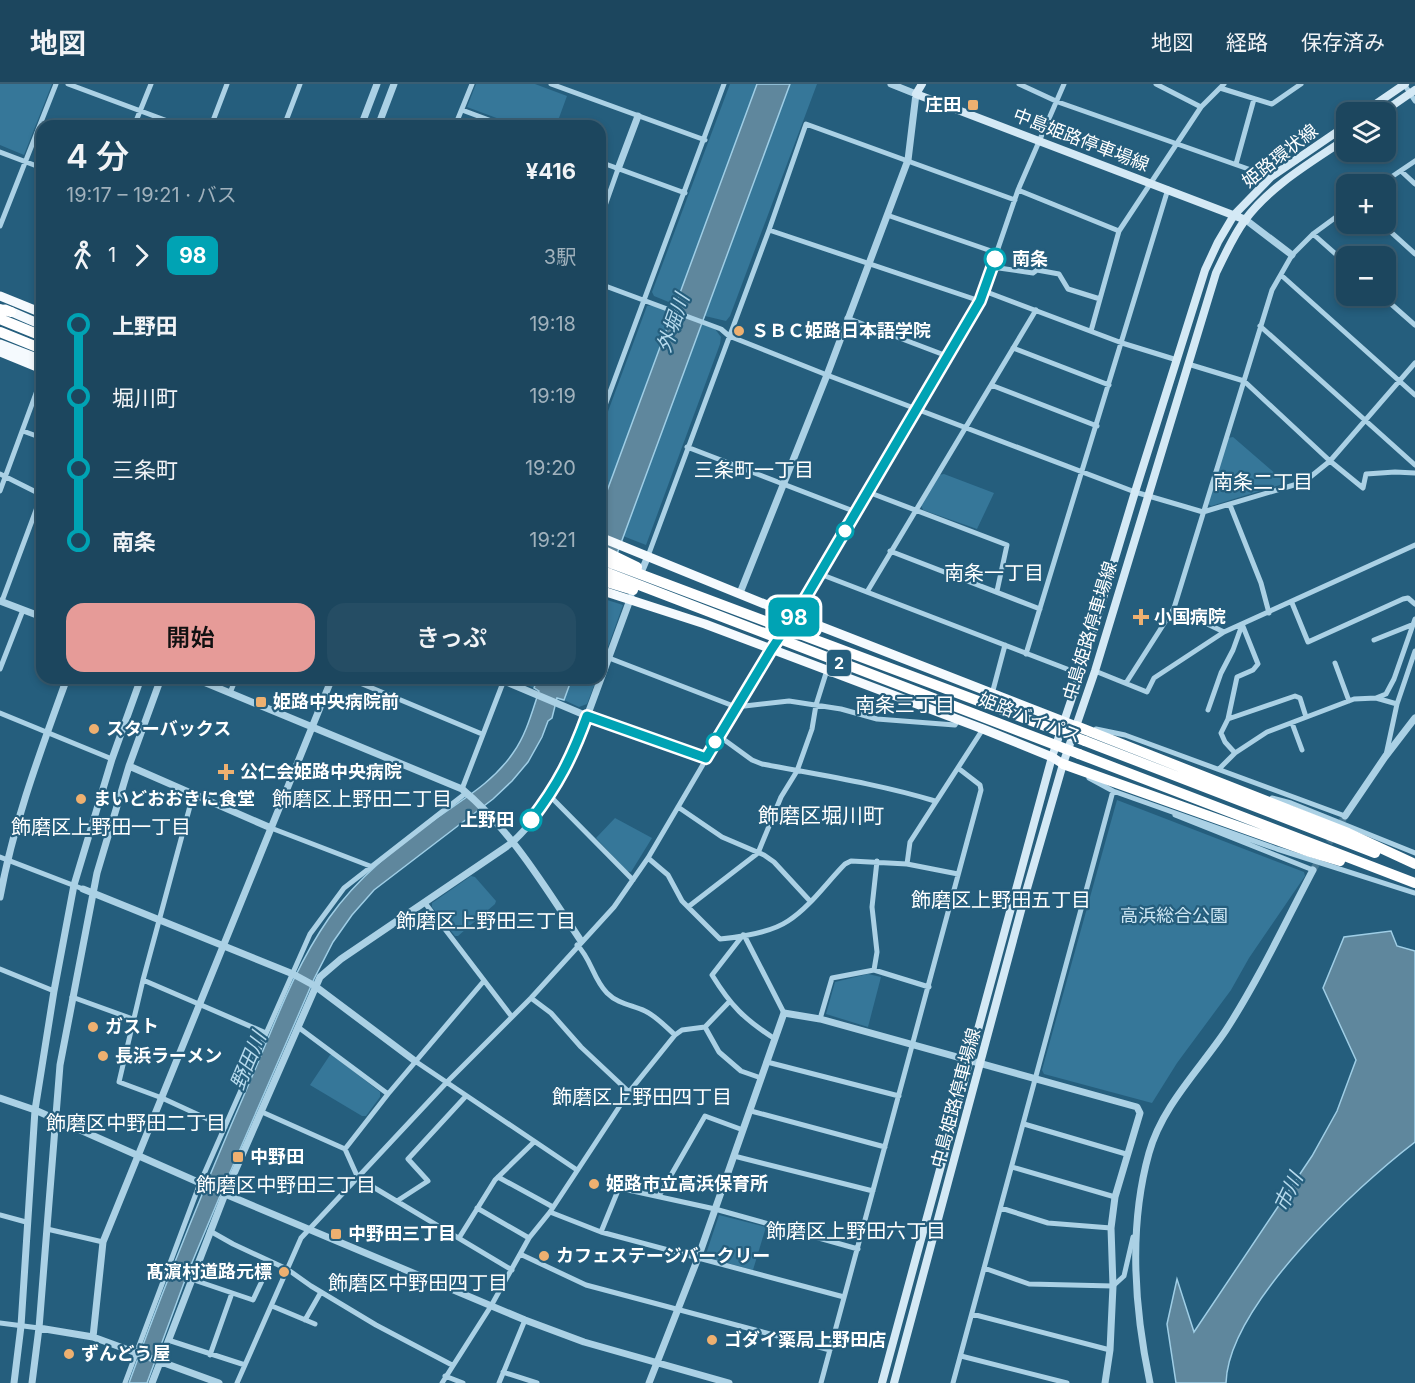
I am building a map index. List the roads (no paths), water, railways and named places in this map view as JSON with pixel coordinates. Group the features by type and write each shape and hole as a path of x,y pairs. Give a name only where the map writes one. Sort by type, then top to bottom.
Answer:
{"highway":[{"path":"0,296 36,311"},
{"path":"4,309 36,322"},
{"path":"0,319 36,334"},
{"path":"0,332 36,347"},
{"path":"0,344 36,358"},
{"path":"0,352 36,367"},
{"path":"606,539 794,616 1360,839 1415,866"},
{"path":"606,552 633,564 649,577"},
{"name":"姫路バイパス","path":"606,560 1085,741 1360,839"},
{"name":"姫路バイパス","path":"606,572 688,606 1079,754 1345,863"},
{"path":"606,582 688,606"},
{"path":"606,592 705,624 983,729 1063,764 1310,852 1415,883"},
{"path":"1238,826 1277,849"}],"main road":[{"path":"916,94 917,84"},
{"path":"916,94 922,84"},
{"path":"1378,102 1404,84"},
{"name":"中島姫路停車場線","path":"894,1383 1026,892 1063,764 1095,671 1216,273 1229,246 1246,220 916,94"},
{"path":"1396,105 1413,95"},
{"name":"姫路環状線","path":"1234,215 1271,177 1336,132"},
{"name":"姫路環状線","path":"1246,220 1276,187 1336,146"},
{"name":"中島姫路停車場線","path":"882,1383 1052,758 1205,270 1234,215"}],"street":[{"path":"41,120 56,84"},
{"path":"68,84 165,120"},
{"path":"136,120 151,84"},
{"path":"213,120 227,84"},
{"path":"286,120 300,84"},
{"path":"363,120 377,84"},
{"path":"380,120 394,84"},
{"path":"458,120 472,84"},
{"path":"551,84 705,140"},
{"path":"572,92 575,84"},
{"path":"606,403 724,84"},
{"path":"740,593 908,160 916,94 891,84"},
{"path":"1019,84 1058,102 1271,177"},
{"path":"794,616 980,301 1018,190 1064,84"},
{"path":"1156,84 1201,107"},
{"path":"1091,331 1119,231 1201,107 1222,86 1272,104 1301,84"},
{"path":"1404,84 1413,95"},
{"path":"1236,164 1254,99"},
{"path":"462,110 489,120"},
{"path":"606,203 638,116"},
{"path":"606,666 769,230 806,124 1015,200"},
{"path":"0,225 36,133"},
{"path":"0,152 36,166"},
{"path":"1396,174 1415,161"},
{"path":"606,164 685,193"},
{"path":"1401,171 1415,184"},
{"path":"1026,654 1168,189"},
{"path":"1018,190 1119,231"},
{"path":"887,215 997,254"},
{"path":"1126,683 1174,608 1272,290 1292,255 1313,234 1336,216"},
{"path":"1246,220 1292,255"},
{"path":"769,230 867,265 980,301"},
{"path":"1313,234 1336,254"},
{"path":"1393,234 1415,254"},
{"path":"992,267 1059,274 1068,289 1100,299"},
{"path":"1281,275 1415,395"},
{"path":"606,286 721,329 729,336 965,428 1135,492 1203,512 1304,482 1330,461 1415,363"},
{"path":"984,291 1122,343 1177,360"},
{"path":"1393,306 1415,325"},
{"path":"867,592 914,510 1036,310"},
{"path":"847,318 947,356"},
{"path":"1260,326 1415,465"},
{"path":"1013,348 1109,385"},
{"path":"1188,364 1244,381 1330,461 1363,488 1366,474 1415,473"},
{"path":"991,385 1096,426"},
{"path":"0,491 3,475 23,431 36,394"},
{"path":"23,431 36,436"},
{"path":"687,447 856,512"},
{"path":"3,475 36,491"},
{"path":"868,492 1007,545 997,591"},
{"path":"1230,505 1261,583 1269,613"},
{"path":"36,510 1,601 36,615"},
{"path":"1095,671 1147,692 1154,678 1224,632 1415,545"},
{"path":"890,551 1040,609"},
{"path":"819,574 1080,674"},
{"path":"1292,603 1308,642 1403,599 1408,598 1415,604"},
{"path":"1174,608 1224,632"},
{"path":"0,669 23,610"},
{"path":"1374,640 1414,622"},
{"path":"1219,769 1235,753 1267,732 1350,701 1376,698 1386,694 1394,679 1414,622"},
{"path":"1208,710 1242,624"},
{"path":"1235,753 1225,742 1221,733 1228,719 1237,677 1253,670 1258,664 1242,624"},
{"path":"992,694 1005,645"},
{"path":"237,1383 302,1238 447,1082 531,998 614,907 648,858 718,736 771,650"},
{"path":"1385,757 1397,704 1415,651"},
{"path":"609,658 736,707 789,701 877,719 955,725 958,720"},
{"path":"1330,671 1336,666 1350,701"},
{"path":"688,907 758,853 781,797 797,771 812,729 816,705 827,670"},
{"path":"0,897 3,859 65,684"},
{"path":"14,1383 21,1326 35,1110 54,991 74,885 112,759 139,684"},
{"path":"32,1383 39,1328 60,1065 72,997 97,873 129,766 159,684"},
{"path":"208,684 464,791 514,842 579,943 592,971 608,994 620,1002 647,1012 675,1035"},
{"path":"230,693 234,684"},
{"path":"93,1337 103,1242 330,684"},
{"path":"362,684 482,734"},
{"path":"125,1383 200,1183 310,934 344,888 464,791 500,684"},
{"path":"513,684 587,716 706,758"},
{"path":"152,1383 225,1194 315,986 327,970 514,842 550,796 575,749 599,684"},
{"path":"1228,719 1295,696 1300,698 1306,717"},
{"path":"1376,698 1397,704"},
{"path":"0,713 112,759"},
{"path":"1076,726 1125,735 1345,816 1415,718"},
{"path":"1292,723 1302,750"},
{"path":"907,864 910,842 983,729"},
{"path":"718,736 752,760 898,790 935,801"},
{"path":"1063,764 1113,791 1150,802 1277,849 1345,863 1415,893"},
{"path":"129,766 272,828 370,866"},
{"path":"821,1383 981,790 980,785 958,768"},
{"path":"953,1383 1113,791"},
{"path":"193,795 143,980 119,1082 162,1098 225,1127"},
{"path":"550,796 633,880"},
{"path":"1150,802 1164,811 1313,870 1226,1029 1168,1110 1150,1151 1140,1192 1136,1226 1135,1276 1150,1383"},
{"path":"678,807 722,837 774,862 810,901"},
{"path":"1360,839 1415,853"},
{"path":"648,858 668,875 682,901 720,939 778,927 790,920 845,864 851,861 907,864 958,874"},
{"path":"3,859 74,885 293,974 315,986 415,1061 577,1170"},
{"path":"874,970 877,952 872,907 877,861"},
{"path":"424,903 512,1017"},
{"path":"743,935 712,975 729,1002 751,1024 775,1039"},
{"path":"649,1383 698,1258 784,1013 743,935"},
{"path":"0,969 54,991"},
{"path":"820,1019 832,978 874,970 929,987"},
{"path":"143,980 266,1033"},
{"path":"345,1149 415,1061 483,982"},
{"path":"72,997 134,1019"},
{"path":"531,998 551,1013 581,1047 629,1092"},
{"path":"442,1383 491,1306 529,1238 552,1209 629,1092 675,1035 682,1030 705,1027 729,1002"},
{"path":"784,1013 820,1019 1137,1107 1140,1113 1114,1197 1111,1228 1113,1286 1110,1350 1105,1383"},
{"path":"298,1027 388,1094"},
{"path":"705,1027 719,1052 741,1071 761,1078"},
{"path":"767,1062 899,1096"},
{"path":"397,1201 428,1181 408,1159 466,1096"},
{"path":"0,1098 35,1110 225,1194 525,1320 584,1342 729,1383"},
{"path":"751,1111 885,1147"},
{"path":"262,1112 345,1149 358,1178 512,1270"},
{"path":"659,1196 705,1116 743,1130"},
{"path":"1024,1124 1126,1154"},
{"path":"459,1239 498,1177 534,1142"},
{"path":"734,1156 873,1191"},
{"path":"1012,1167 1114,1197"},
{"path":"498,1177 552,1209 601,1232 844,1297"},
{"path":"601,1232 619,1188 715,1209 858,1249"},
{"path":"477,1208 529,1238"},
{"path":"1001,1208 1048,1223 1111,1228"},
{"path":"0,1215 26,1222"},
{"path":"984,1268 1029,1284 1113,1286 1124,1276 1136,1226"},
{"path":"47,1229 103,1242"},
{"path":"210,1232 287,1269 376,1325 452,1365"},
{"path":"520,1254 586,1285 830,1350"},
{"path":"191,1279 254,1300 271,1262"},
{"path":"305,1320 321,1292"},
{"path":"210,1355 232,1293"},
{"path":"272,1305 315,1324"},
{"path":"972,1314 1110,1350"},
{"path":"500,1383 525,1320"},
{"path":"0,1323 93,1337 219,1383"},
{"path":"168,1340 245,1365"},
{"path":"961,1356 1067,1383"},
{"path":"503,1372 537,1383"},
{"path":"446,1376 463,1383"}],"water":[{"name":"外堀川","path":"757,84 790,84 606,584 606,494"},
{"path":"536,684 570,684 564,700 557,698 552,718 548,721 528,762 493,799 374,890 333,942 314,979 225,1184 188,1272 147,1383 129,1383 173,1266 221,1149 287,993 317,936 340,903 379,863 478,788 505,763 522,739 539,691 534,688"},
{"name":"市川","path":"1391,931 1397,946 1415,951 1415,1142 1330,1218 1299,1250 1271,1285 1248,1319 1232,1352 1226,1383 1176,1383 1167,1324 1177,1279 1194,1332 1312,1156 1337,1111 1356,1060 1323,988 1344,937"}],"tunnel":[{"path":"771,649 794,616"},
{"path":"1313,870 1345,816"}],"place":[{"name":"庄田","path":"973,105"},
{"name":"南条","path":"995,259"},
{"name":"ＳＢＣ姫路日本語学院","path":"739,331"},
{"name":"小国病院","path":"1141,617"},
{"name":"姫路中央病院前","path":"261,702"},
{"name":"スターバックス","path":"94,729"},
{"name":"公仁会姫路中央病院","path":"226,772"},
{"name":"まいどおおきに食堂","path":"81,799"},
{"name":"上野田","path":"531,820"},
{"name":"ガスト","path":"93,1027"},
{"name":"長浜ラーメン","path":"103,1056"},
{"name":"中野田","path":"238,1157"},
{"name":"姫路市立高浜保育所","path":"594,1184"},
{"name":"中野田三丁目","path":"336,1234"},
{"name":"カフェステージバークリー","path":"544,1256"},
{"name":"髙濵村道路元標","path":"284,1272"},
{"name":"ゴダイ薬局上野田店","path":"712,1340"},
{"name":"ずんどう屋","path":"69,1354"}],"district":[{"name":"三条町一丁目","path":"754,470"},
{"name":"南条二丁目","path":"1263,482"},
{"name":"南条一丁目","path":"994,573"},
{"name":"南条三丁目","path":"905,705"},
{"name":"飾磨区上野田二丁目","path":"362,799"},
{"name":"飾磨区堀川町","path":"821,816"},
{"name":"飾磨区上野田一丁目","path":"101,827"},
{"name":"飾磨区上野田五丁目","path":"1001,900"},
{"name":"飾磨区上野田三丁目","path":"486,921"},
{"name":"飾磨区上野田四丁目","path":"642,1097"},
{"name":"飾磨区中野田二丁目","path":"136,1123"},
{"name":"飾磨区中野田三丁目","path":"286,1185"},
{"name":"飾磨区上野田六丁目","path":"856,1231"},
{"name":"飾磨区中野田四丁目","path":"418,1283"}],"park label":[{"name":"高浜総合公園","path":"1174,916"}],"water label":[{"name":"野田川","path":"248,1061"}]}
